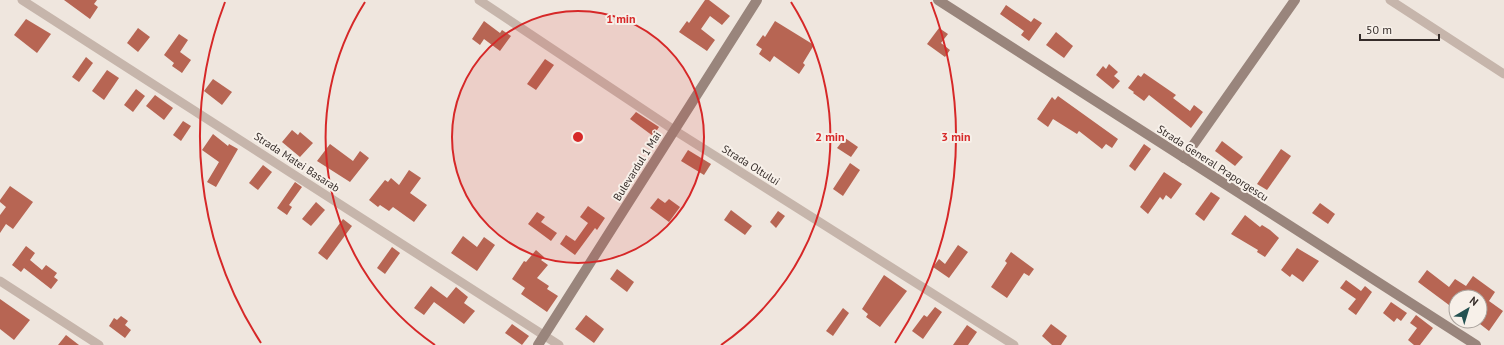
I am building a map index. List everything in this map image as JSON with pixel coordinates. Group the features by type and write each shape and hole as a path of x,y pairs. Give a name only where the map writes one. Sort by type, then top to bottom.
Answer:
{"street":[{"name":"Strada Matei Basarab","path":"22,0 559,345"},
{"name":"Strada Oltului","path":"479,0 674,130 1014,345"},
{"name":"Bulevardul 1 Mai","path":"538,345 756,0"},
{"name":"Strada General Praporgescu","path":"938,0 1476,345"},
{"path":"1184,158 1294,0"},
{"path":"1390,0 1504,74"},
{"path":"0,281 99,345"}],"building":[{"path":"64,0 97,0 94,4 98,7 90,19"},
{"path":"705,0 709,0 730,16 722,25 710,16 701,29 715,40 707,51 679,32 687,21 689,23"},
{"path":"1006,5 1031,22 1034,18 1042,23 1029,41 1021,35 1024,31 1000,14"},
{"path":"26,19 51,34 37,53 14,35"},
{"path":"484,21 500,33 502,30 511,36 500,51 484,39 480,45 472,39"},
{"path":"775,21 814,45 803,63 805,65 799,74 774,56 770,62 759,54 762,49 756,45 763,35 765,37"},
{"path":"138,28 150,37 138,52 127,43"},
{"path":"939,28 948,34 941,43 950,50 945,57 927,44"},
{"path":"1056,32 1073,46 1064,58 1046,45"},
{"path":"179,34 188,40 180,52 191,60 182,73 172,66 174,63 164,55"},
{"path":"86,57 93,63 79,82 72,77"},
{"path":"545,59 554,65 536,90 527,84"},
{"path":"1109,64 1118,72 1114,76 1120,81 1113,89 1096,75 1103,66 1106,69"},
{"path":"107,70 119,78 104,100 92,91"},
{"path":"1144,73 1176,95 1173,98 1190,111 1194,105 1203,112 1191,128 1149,95 1144,101 1128,88 1138,75 1141,77"},
{"path":"213,79 232,92 222,105 204,91"},
{"path":"136,89 145,96 133,112 124,105"},
{"path":"155,95 173,108 164,120 146,106"},
{"path":"1058,96 1118,139 1112,148 1106,144 1102,149 1079,131 1077,134 1053,119 1048,127 1037,119 1052,97 1055,100"},
{"path":"636,112 659,127 653,136 630,119"},
{"path":"183,121 191,126 181,141 173,135"},
{"path":"292,130 298,135 300,132 313,143 300,157 282,142"},
{"path":"213,134 228,146 229,144 238,149 216,187 207,182 219,162 202,150"},
{"path":"845,138 858,147 851,157 837,148"},
{"path":"1222,141 1243,157 1235,166 1215,151"},
{"path":"330,144 353,161 360,151 369,158 350,182 317,161"},
{"path":"1144,144 1151,149 1135,171 1129,166"},
{"path":"1281,149 1291,156 1267,190 1257,184"},
{"path":"688,150 711,164 704,175 681,161"},
{"path":"850,163 860,170 843,196 833,189"},
{"path":"263,165 272,172 258,190 249,183"},
{"path":"409,170 421,178 410,193 427,205 414,222 393,207 389,211 380,205 378,207 369,200 385,180 388,182 391,178 399,185"},
{"path":"1164,172 1182,184 1171,199 1166,195 1163,200 1160,197 1148,214 1140,207"},
{"path":"295,182 302,187 289,205 292,207 287,215 277,208"},
{"path":"10,186 33,202 13,229 6,224 0,233 0,215 6,207 0,202 0,200"},
{"path":"1211,192 1220,198 1204,221 1195,214"},
{"path":"658,198 665,203 669,199 680,207 669,222 650,208"},
{"path":"316,202 325,210 311,226 302,219"},
{"path":"1320,203 1335,214 1328,224 1312,213"},
{"path":"588,206 605,218 597,230 595,228 575,255 560,244 566,235 575,241 588,223 580,217"},
{"path":"731,210 752,226 745,235 724,220"},
{"path":"778,211 785,216 776,228 770,222"},
{"path":"537,212 545,217 541,222 557,233 551,241 528,224"},
{"path":"1245,215 1260,227 1262,225 1270,230 1279,238 1265,257 1257,252 1258,250 1231,234"},
{"path":"343,219 352,226 327,260 318,253"},
{"path":"463,236 477,247 484,237 495,245 477,271 451,253"},
{"path":"958,245 968,252 949,278 933,267 939,259 945,264"},
{"path":"26,246 35,253 30,260 42,270 46,265 57,273 54,277 58,280 51,289 24,268 21,272 12,265"},
{"path":"392,247 400,253 385,274 377,268"},
{"path":"1297,248 1319,261 1303,282 1292,274 1290,277 1281,270"},
{"path":"536,250 544,257 541,260 548,265 537,278 549,286 547,289 558,296 547,312 521,294 525,288 512,279 524,261 526,262"},
{"path":"1011,252 1034,269 1029,276 1024,273 1007,298 991,287 1007,263 1005,261"},
{"path":"617,269 634,282 627,292 610,279"},
{"path":"1427,270 1449,287 1455,279 1466,286 1473,276 1495,292 1489,301 1503,311 1489,331 1486,329 1488,329 1488,289 1448,289 1448,304 1418,282"},
{"path":"884,275 907,291 880,327 866,317 868,314 862,309"},
{"path":"1346,280 1361,291 1365,286 1372,292 1356,315 1348,309 1356,299 1340,288"},
{"path":"431,286 447,298 456,287 468,297 464,303 475,311 464,324 434,302 424,315 414,308"},
{"path":"0,299 30,320 14,340 0,329"},
{"path":"1391,302 1407,313 1401,321 1397,318 1394,322 1383,313"},
{"path":"935,307 942,312 923,339 912,331 924,315 927,317"},
{"path":"843,308 849,313 833,336 826,331"},
{"path":"586,315 604,329 594,343 575,329"},
{"path":"1416,315 1433,328 1420,345 1414,345 1408,340 1417,328 1410,323"},
{"path":"121,316 128,321 125,325 131,330 125,338 109,326 114,318 117,320"},
{"path":"512,324 529,336 522,345 505,333"},
{"path":"1051,324 1067,336 1061,345 1052,345 1042,336"},
{"path":"967,325 977,332 968,345 953,345"},
{"path":"66,335 79,345 58,345"}]}
